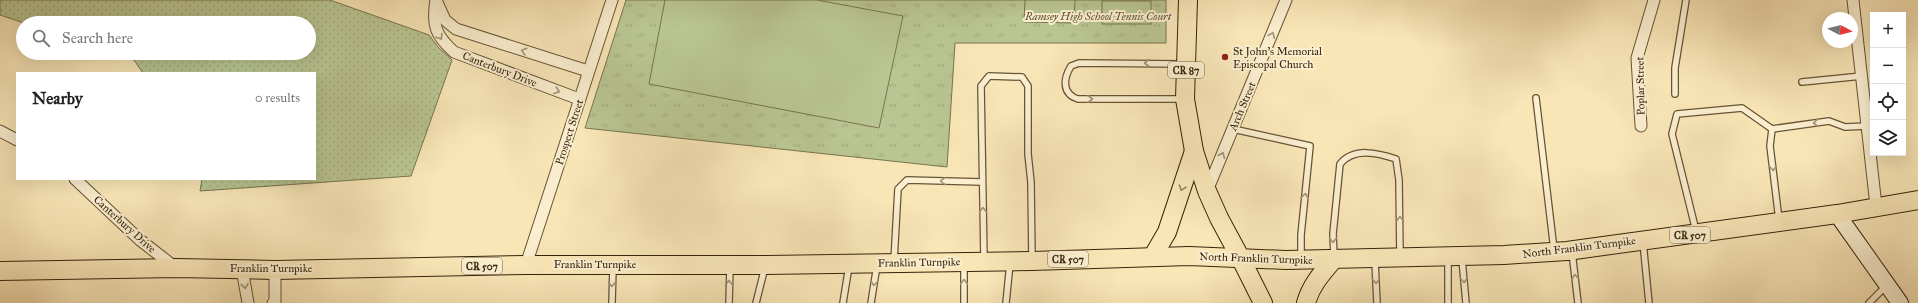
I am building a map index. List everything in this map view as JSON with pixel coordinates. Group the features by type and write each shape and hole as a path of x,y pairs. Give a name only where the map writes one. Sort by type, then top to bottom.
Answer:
{"main road":[{"name":"CR 87","path":"1188,0 1185,99 1194,152"},
{"path":"1194,152 1207,191 1219,218 1263,303"},
{"path":"1153,256 1167,232 1194,152"},
{"name":"North Franklin Turnpike","path":"1189,256 1241,259 1334,260 1455,257 1554,252 1836,214 1918,200"},
{"name":"Franklin Turnpike","path":"0,271 176,268 275,270 613,264 766,265 1032,261 1189,256"},
{"path":"1306,303 1310,291 1319,276 1334,260"}],"street":[{"name":"Canterbury Drive","path":"436,0 445,20 456,29 588,71"},
{"name":"Canterbury Drive","path":"436,0 434,14 435,29 442,42 454,52 579,99"},
{"name":"Prospect Street","path":"526,265 612,0"},
{"name":"Arch Street","path":"1207,191 1286,0"},
{"name":"Poplar Street","path":"1641,126 1637,58 1654,0"},
{"path":"1853,0 1876,206"},
{"path":"0,131 16,139"},
{"name":"Canterbury Drive","path":"76,180 140,240 176,268"},
{"path":"1836,214 1900,303"},
{"path":"242,269 248,303"},
{"path":"273,303 275,301 275,270"}],"lane":[{"path":"1675,94 1675,68 1686,0"},
{"path":"1185,99 1078,99 1070,97 1067,92 1065,82 1067,72 1071,66 1079,63 1186,64"},
{"path":"984,261 981,86 989,76 1022,77 1028,86 1028,154 1031,182 1032,261"},
{"path":"1802,82 1862,76"},
{"path":"1536,98 1554,252"},
{"path":"1696,234 1693,213 1672,134 1677,114 1742,108 1772,129 1829,121 1845,128 1867,126"},
{"path":"1233,129 1310,146 1301,235 1301,260"},
{"path":"1772,129 1770,146 1780,222"},
{"path":"1334,260 1333,234 1340,164 1344,159 1357,153 1383,154 1396,159 1399,180 1400,258"},
{"path":"871,303 886,262 898,189 907,180 982,182"},
{"path":"1643,240 1649,303"},
{"path":"1572,250 1578,303"},
{"path":"1448,303 1455,257"},
{"path":"1455,257 1466,303"},
{"path":"1375,258 1377,303"},
{"path":"1006,303 1010,261"},
{"path":"964,262 964,303"},
{"path":"843,303 849,263"},
{"path":"612,303 613,264"},
{"path":"729,303 730,264"},
{"path":"756,303 766,265"},
{"path":"1869,303 1887,285"}],"green space":[{"path":"0,0 330,0 429,35 438,47 452,60 411,176 200,191 202,180 316,180 316,72 142,72 134,60 316,60 316,16 16,16 16,20 0,15"},
{"name":"Ramsey High School Tennis Court","path":"626,0 1166,0 1166,43 955,43 947,167 585,128"},
{"path":"665,0 817,0 903,16 879,128 649,84"},
{"path":"1025,0 1075,0 1074,23 1024,22"},
{"path":"1102,1 1151,1 1151,24 1102,24"}],"place":[{"name":"St John's Memorial Episcopal Church","path":"1225,57"}]}
